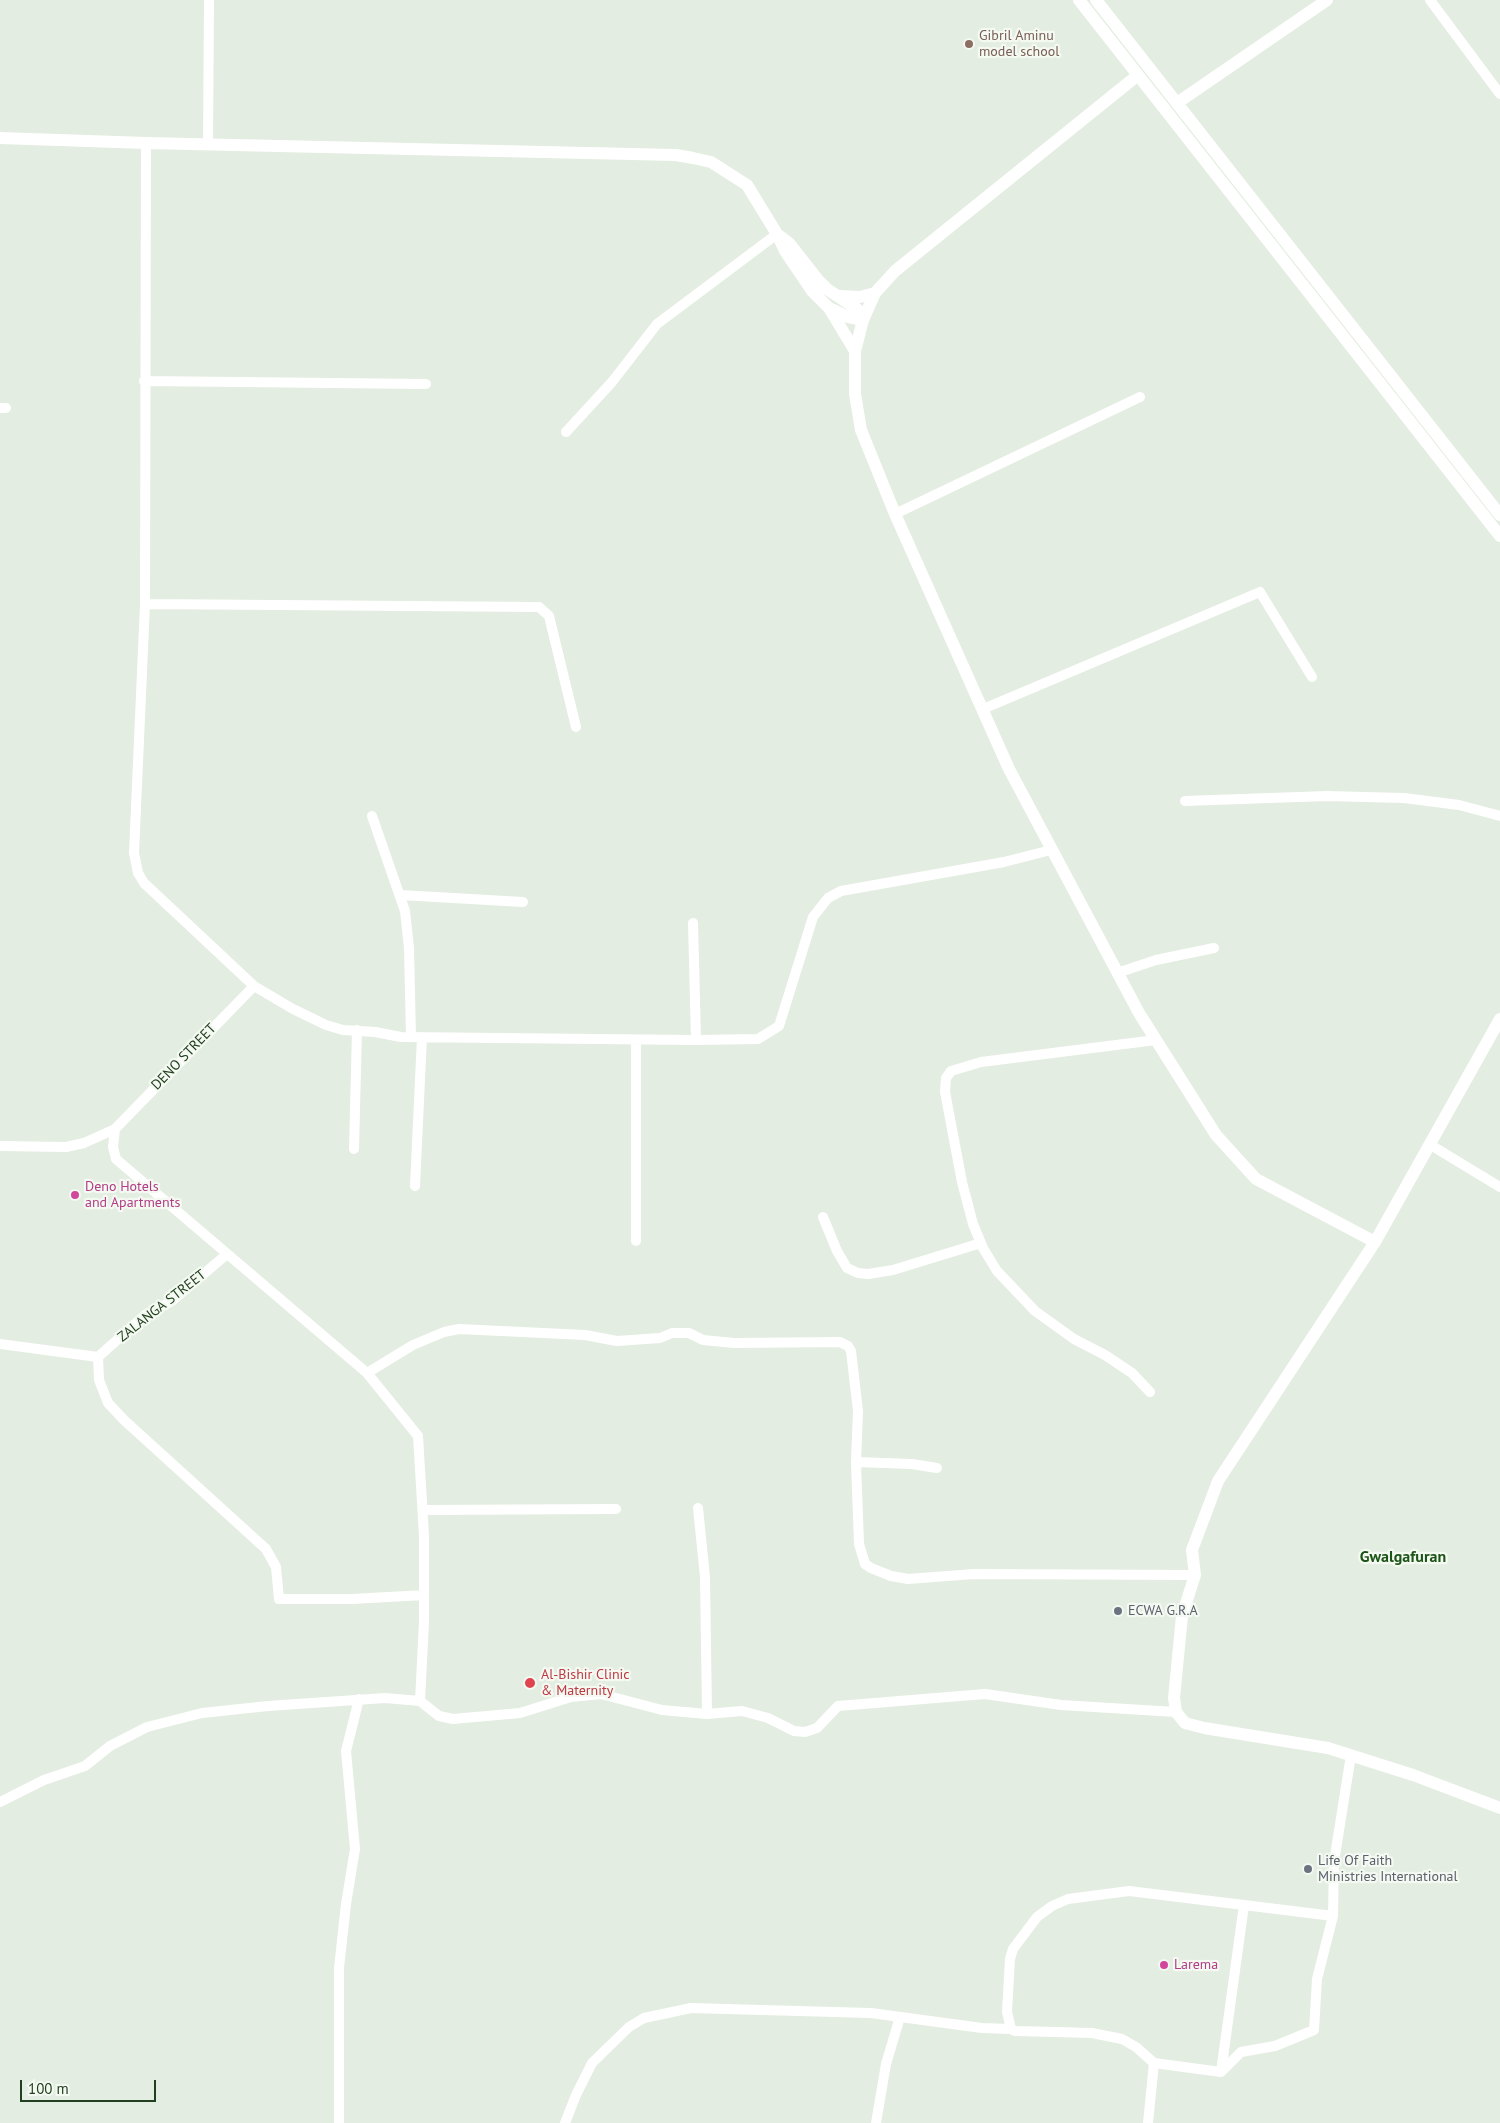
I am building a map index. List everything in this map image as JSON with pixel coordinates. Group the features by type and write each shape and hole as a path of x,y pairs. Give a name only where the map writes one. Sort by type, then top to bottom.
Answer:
{"street":[{"path":"208,144 209,0"},
{"path":"1079,0 1500,536"},
{"path":"1096,0 1500,515"},
{"path":"1177,103 1327,0"},
{"path":"1430,0 1500,94"},
{"path":"1138,75 895,271 875,293 863,320 855,351 855,394 861,430 895,514 1009,769 1117,973 1216,1136 1256,1179 1375,1242"},
{"path":"0,138 146,144 676,155 711,162 747,185 777,234 785,252 812,291 829,308 855,351"},
{"path":"146,144 145,604 134,854 138,873 144,883 254,986 292,1010 326,1025 343,1030 416,1037 636,1040 758,1039 779,1026 813,917 828,898 840,891 1004,862 1051,850"},
{"path":"1254,223 1266,216"},
{"path":"777,234 789,242 818,280 827,289 857,309 863,320"},
{"path":"566,432 612,382 658,324 777,234"},
{"path":"840,296 860,296 875,293"},
{"path":"829,308 848,317 863,320"},
{"path":"144,381 426,384"},
{"path":"895,514 1140,397"},
{"path":"983,709 1260,592 1312,677"},
{"path":"145,604 539,607 549,616 576,727"},
{"path":"1186,801 1327,796 1404,798 1459,805 1500,816"},
{"path":"372,816 405,910 416,1037 415,1186"},
{"path":"400,895 523,902"},
{"path":"693,923 696,1040"},
{"path":"1117,973 1156,960 1214,948"},
{"name":"DENO STREET","path":"0,1146 66,1147 84,1143 115,1128 254,986"},
{"path":"1500,1019 1375,1242 1218,1481 1192,1550 1195,1575 1182,1616 1174,1698 1176,1712 1185,1723 1204,1728 1328,1748 1413,1775 1500,1808"},
{"path":"354,1149 357,1030"},
{"path":"636,1040 636,1241"},
{"path":"1150,1392 1132,1373 1105,1355 1074,1339 1035,1311 997,1271 981,1243 973,1224 962,1182 945,1092 946,1078 951,1071 981,1062 1156,1040"},
{"path":"115,1128 113,1147 116,1159 367,1373 418,1436 423,1510 424,1595 420,1701"},
{"path":"1429,1144 1500,1187"},
{"path":"823,1217 837,1251 848,1268 858,1273 868,1274 893,1270 981,1243"},
{"name":"ZALANGA STREET","path":"98,1357 145,1315 172,1300 227,1254"},
{"path":"367,1373 413,1345 444,1332 459,1329 585,1335 617,1341 660,1338 672,1333 689,1333 703,1340 734,1343 840,1342 848,1346 851,1351 858,1411 856,1462 861,1554 865,1564 878,1573 908,1579 974,1574 1195,1575"},
{"path":"0,1344 98,1357 99,1380 108,1403 124,1420 266,1549 276,1567 280,1599 352,1600 424,1595"},
{"path":"856,1462 912,1464 937,1468"},
{"path":"698,1508 705,1577 707,1714"},
{"path":"423,1510 616,1509"},
{"path":"0,1802 44,1780 84,1766 110,1746 147,1727 202,1713 359,1699 385,1698 420,1701 439,1716 453,1720 520,1713 571,1697 588,1694 616,1696 662,1710 707,1714 742,1711 768,1718 794,1731 805,1732 817,1728 838,1706 984,1694 1061,1705 1176,1712"},
{"path":"339,2123 339,1968 346,1904 355,1848 346,1751 359,1699"},
{"path":"1220,2072 1241,2052 1276,2046 1314,2030 1317,1979 1333,1916 1334,1862 1351,1756"},
{"path":"1011,2028 1008,2012 1010,1959 1013,1949 1036,1917 1052,1906 1068,1899 1129,1891 1333,1916"},
{"path":"1220,2072 1244,1905"},
{"path":"565,2123 592,2063 629,2027 644,2018 691,2008 871,2013 982,2028 1011,2028 1015,2031 1092,2033 1122,2039 1136,2047 1154,2063 1220,2072"},
{"path":"876,2123 886,2064 900,2017"},
{"path":"1148,2123 1154,2063"}],"place":[{"name":"Gibril Aminu model school","path":"969,44"},
{"name":"Deno Hotels and Apartments","path":"75,1195"},
{"name":"ECWA G.R.A","path":"1118,1611"},
{"name":"Al-Bishir Clinic & Maternity","path":"530,1683"},
{"name":"Life Of Faith Ministries International","path":"1308,1869"},
{"name":"Larema","path":"1164,1965"}],"district":[{"name":"Gwalgafuran","path":"1403,1557"}]}
